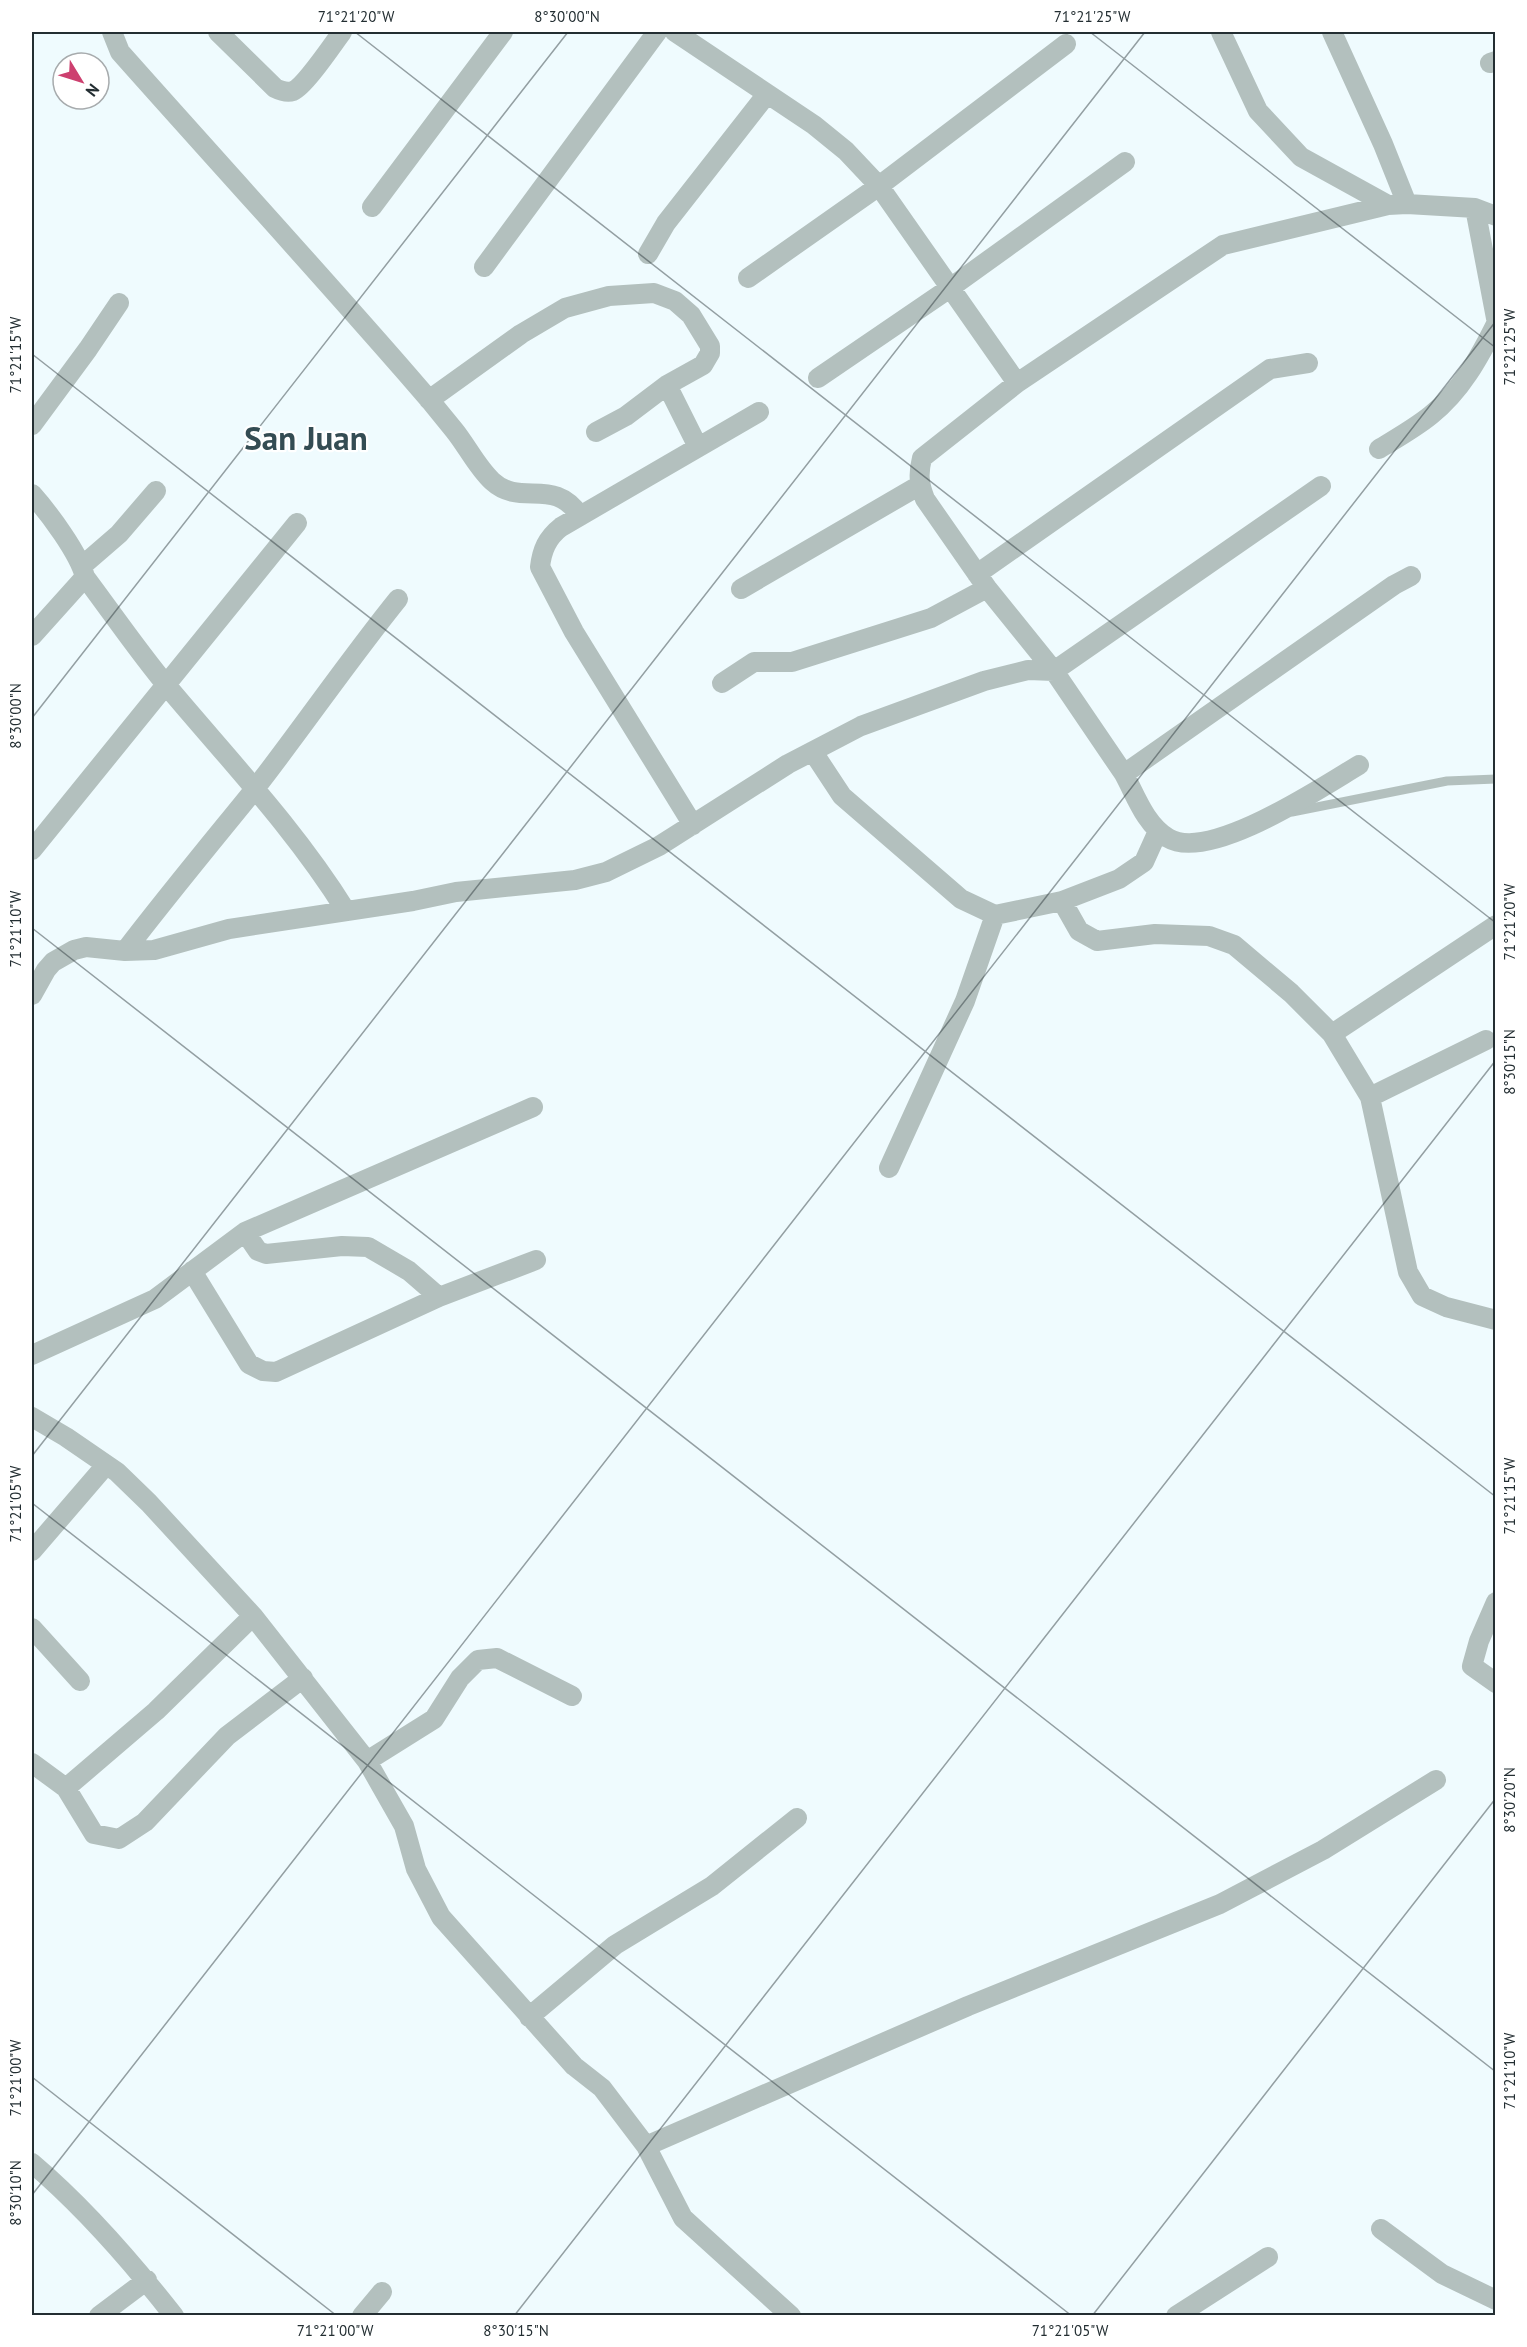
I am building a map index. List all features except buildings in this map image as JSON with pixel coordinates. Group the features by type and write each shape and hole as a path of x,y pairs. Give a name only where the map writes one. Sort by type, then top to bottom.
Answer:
{"street":[{"path":"112,32 120,52 429,400 485,473 499,486 518,493 553,494 570,503 580,516"},
{"path":"218,32 275,88 286,92 301,85 342,32"},
{"path":"372,207 503,32"},
{"path":"483,267 657,32"},
{"path":"675,32 814,125 846,151 879,186 1017,383"},
{"path":"1221,32 1258,111 1301,157 1388,205"},
{"path":"1332,32 1383,144 1407,204"},
{"path":"748,278 879,186 1066,44"},
{"path":"648,254 666,223 767,94"},
{"path":"818,378 950,288 1125,162"},
{"path":"1359,765 1272,816 1235,833 1201,842 1170,840 1158,831 1147,817 1124,774 1054,671 982,581 925,499 920,485 919,472 922,458 1017,383 1223,245 1388,205 1475,208 1496,216"},
{"path":"1475,208 1496,318"},
{"path":"429,400 521,334 565,308 586,301 631,294 654,293 675,301 691,315 710,346 710,353 703,365 667,385 626,416 596,432"},
{"path":"32,425 88,349 118,303"},
{"path":"1379,449 1432,415 1459,387 1479,358 1496,324"},
{"path":"722,683 754,662 792,662 931,618 1270,369 1308,363"},
{"path":"667,385 698,447"},
{"path":"693,825 574,632 540,567 541,557 548,540 561,527 759,412"},
{"path":"741,589 920,485"},
{"path":"32,995 46,970 62,956 86,947 125,951 154,950 230,929 456,892 553,883 606,872 659,846 788,764 861,726 984,681 1028,670 1054,671 1321,486"},
{"path":"32,636 83,571 156,491"},
{"path":"32,494 83,571 166,684 255,788 322,873 346,911"},
{"path":"32,850 297,524"},
{"path":"1124,774 1394,585 1411,576"},
{"path":"125,951 255,788 398,599"},
{"path":"813,752 842,796 961,899 995,915 1062,901 1119,879 1144,862 1158,831"},
{"path":"1062,901 1079,931 1097,940 1165,935 1209,936 1234,945 1291,993 1332,1034 1370,1097 1408,1272 1422,1296 1446,1307 1496,1320"},
{"path":"889,1168 965,1001 995,915"},
{"path":"1332,1034 1496,925"},
{"path":"1370,1097 1486,1040"},
{"path":"32,1356 155,1299 244,1232 532,1107"},
{"path":"244,1232 258,1251 266,1254 342,1246 368,1247 409,1271 439,1297"},
{"path":"192,1271 249,1365 263,1371 276,1372 439,1297 536,1260"},
{"path":"32,1417 106,1465 149,1503 253,1616 367,1761 404,1826 416,1869 441,1917 573,2066 602,2088 646,2146 683,2218 790,2316"},
{"path":"32,1551 106,1465"},
{"path":"1496,1602 1479,1641 1472,1666 1496,1683"},
{"path":"66,1788 156,1712 253,1616"},
{"path":"32,1628 80,1681"},
{"path":"367,1761 434,1719 460,1678 478,1660 497,1658 572,1696"},
{"path":"32,1763 66,1788 94,1834 119,1839 145,1822 227,1736 303,1678"},
{"path":"646,2146 968,2006 1220,1904 1323,1850 1436,1780"},
{"path":"529,2017 615,1945 712,1886 797,1818"},
{"path":"32,2163 63,2189 147,2280 174,2316"},
{"path":"1381,2229 1442,2274 1496,2300"},
{"path":"1176,2316 1268,2258"},
{"path":"99,2316 147,2280"},
{"path":"362,2316 382,2292"}],"lane":[{"path":"1272,816 1447,781 1496,779"}],"district":[{"name":"San Juan","path":"306,437"}]}
